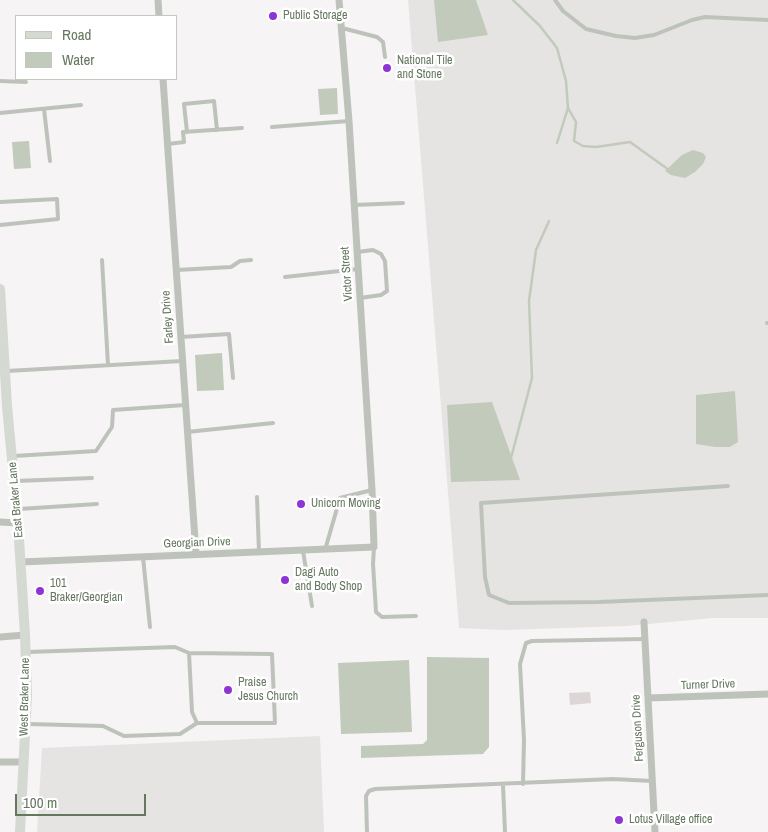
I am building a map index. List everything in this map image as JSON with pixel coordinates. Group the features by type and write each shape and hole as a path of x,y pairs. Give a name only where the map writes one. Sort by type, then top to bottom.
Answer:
{"main road":[{"name":"East Braker Lane","path":"0,290 5,372 3,406 12,456 21,562"},
{"name":"West Braker Lane","path":"20,832 27,695 21,562"}],"street":[{"path":"158,0 159,15"},
{"name":"Victor Street","path":"340,0 372,490 374,547"},
{"name":"Farley Drive","path":"163,80 196,554"},
{"path":"0,522 18,523"},
{"name":"Georgian Drive","path":"21,562 374,547"},
{"name":"Ferguson Drive","path":"644,622 655,832"},
{"path":"0,637 25,635"},
{"name":"Turner Drive","path":"648,698 768,694"},
{"path":"0,762 24,762"}],"lane":[{"path":"555,0 564,11 586,29 635,38 654,35 705,17 768,20"},
{"path":"342,28 377,37 383,42 385,57"},
{"path":"0,81 26,82"},
{"path":"187,132 184,104 214,101 217,130"},
{"path":"0,113 81,104"},
{"path":"44,109 50,161"},
{"path":"272,127 349,121"},
{"path":"168,144 184,142 183,132 242,128"},
{"path":"0,202 57,199 58,219 0,225"},
{"path":"354,205 403,203"},
{"path":"357,252 373,250 381,254 385,261 387,291 382,295 360,298"},
{"path":"102,260 108,366"},
{"path":"177,270 231,268 240,261 251,260"},
{"path":"285,277 358,269"},
{"path":"181,337 229,334 233,378"},
{"path":"5,372 182,361"},
{"path":"12,456 96,451 112,427 114,410 186,405"},
{"path":"187,432 273,423"},
{"path":"14,481 92,478"},
{"path":"728,486 481,503 485,577 489,595 509,603 599,602 768,595"},
{"path":"325,550 340,498 372,490"},
{"path":"257,497 259,552"},
{"path":"17,509 96,504"},
{"path":"374,547 372,564 376,612 382,617 416,616"},
{"path":"303,551 312,606"},
{"path":"143,557 150,627"},
{"path":"523,784 524,740 520,664 526,643 532,641 645,639"},
{"path":"25,724 103,726 124,736 180,734 197,723 275,723 272,654 189,653 175,647 26,653"},
{"path":"189,653 192,712 197,723"},
{"path":"367,832 366,796 369,791 376,789 613,779 652,781"},
{"path":"503,785 505,832"}],"shaded area":[{"path":"408,0 768,0 768,618 713,618 627,626 504,630 459,628"},
{"path":"590,692 591,703 570,705 569,693"},
{"path":"320,736 324,832 37,832 42,748"}],"water":[{"path":"434,0 476,0 488,35 438,42"},
{"path":"337,88 338,114 320,115 318,89"},
{"path":"29,141 31,168 14,169 12,142"},
{"path":"693,150 703,153 706,157 703,164 695,172 685,178 671,175 665,171 682,155"},
{"path":"222,353 224,390 197,391 195,355"},
{"path":"735,391 738,442 730,447 696,444 696,395"},
{"path":"492,402 520,480 451,482 447,405"},
{"path":"427,657 489,658 489,747 483,754 361,758 361,746 423,744 427,740"},
{"path":"409,660 412,732 341,734 338,663"}],"waterway":[{"path":"513,0 540,26 557,48 566,81 568,108 557,143"},
{"path":"568,108 576,122 574,141 583,146 596,147 630,142 669,170"},
{"path":"511,458 532,378 529,301 536,250 549,221"}],"place":[{"name":"Public Storage","path":"273,16"},
{"name":"National Tile and Stone","path":"387,68"},
{"name":"Unicorn Moving","path":"301,504"},
{"name":"Dagi Auto and Body Shop","path":"285,580"},
{"name":"101 Braker/Georgian","path":"40,591"},
{"name":"Praise Jesus Church","path":"228,690"},
{"name":"Lotus Village office","path":"619,820"}]}
